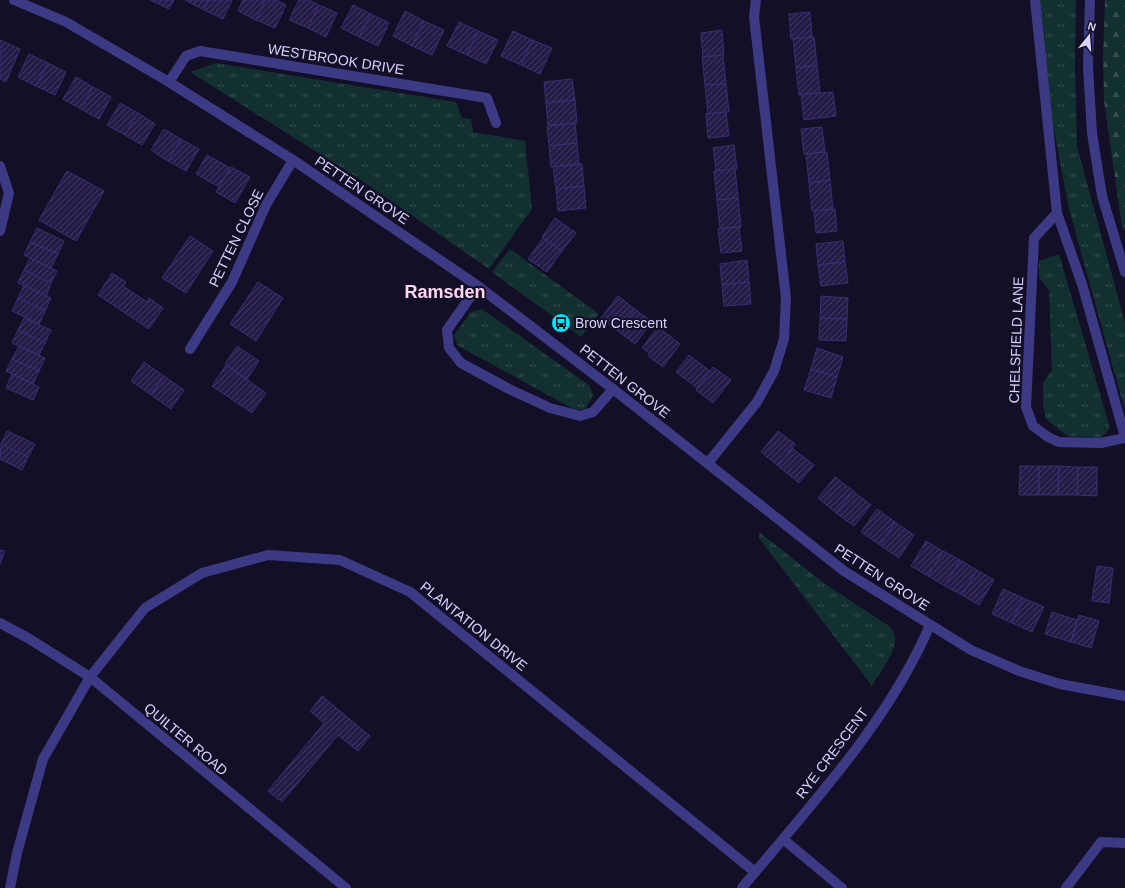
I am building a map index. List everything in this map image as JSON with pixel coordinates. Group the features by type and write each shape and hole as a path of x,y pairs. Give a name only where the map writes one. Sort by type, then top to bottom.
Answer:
{"street":[{"name":"PETTEN GROVE","path":"14,0 66,22 169,82 293,160 478,286 613,389 844,571 930,625 971,650 1019,671 1060,684 1125,696"},
{"path":"708,463 757,402 774,371 784,340 786,298 754,17 756,0"},
{"name":"CHELSFIELD LANE","path":"1035,0 1057,213 1082,284 1125,438 1100,443 1059,442 1048,437 1033,426 1026,407 1034,238 1057,213"},
{"path":"1090,0 1088,67 1092,133 1102,196 1125,272"},
{"name":"WESTBROOK DRIVE","path":"169,82 186,56 200,51 487,98 496,123"},
{"name":"PETTEN CLOSE","path":"190,349 232,282 266,205 293,160"},
{"path":"0,166 9,193 0,231"},
{"path":"478,286 447,330 449,348 462,363 509,389 550,408 580,416 593,412 613,389"},
{"name":"PLANTATION DRIVE","path":"10,888 17,853 43,759 90,677 145,608 202,573 268,555 340,560 410,592 755,872"},
{"name":"QUILTER ROAD","path":"0,623 28,638 90,677 346,888"},
{"name":"RYE CRESCENT","path":"742,888 832,780 864,737 913,660 930,625"},
{"path":"783,839 842,888"},
{"path":"1066,888 1101,842 1125,843"}],"green space":[{"path":"1037,0 1076,0 1075,66 1077,146 1125,323 1125,411 1069,209 1040,57"},
{"path":"1105,0 1125,0 1125,231 1122,227 1104,101 1103,58"},
{"path":"216,63 456,102 462,118 471,119 473,132 525,141 532,209 489,269 358,178 190,72"},
{"path":"510,249 599,314 581,337 492,272"},
{"path":"1059,254 1110,428 1101,438 1067,436 1046,419 1043,405 1043,383 1052,370 1049,290 1039,278 1039,261"},
{"path":"482,309 590,386 593,396 585,409 575,410 457,345 454,335 471,312"},
{"path":"759,532 825,584 886,624 893,631 895,639 892,652 872,686 759,538"}],"building":[{"path":"150,0 174,0 169,9"},
{"path":"185,0 208,0 204,10"},
{"path":"208,0 232,0 223,19 204,10"},
{"path":"243,0 265,0 256,20 238,11"},
{"path":"265,0 276,0 286,5 275,28 256,20"},
{"path":"299,0 309,0 319,5 308,28 289,20"},
{"path":"319,5 337,13 326,37 308,28"},
{"path":"353,5 371,14 359,37 341,28"},
{"path":"405,11 424,21 412,46 393,36"},
{"path":"810,12 812,37 791,39 789,14"},
{"path":"371,14 389,23 378,46 359,37"},
{"path":"424,21 444,30 432,55 412,46"},
{"path":"459,22 478,31 467,55 447,46"},
{"path":"722,30 724,55 703,57 701,33"},
{"path":"478,31 498,40 486,64 467,55"},
{"path":"513,31 532,40 521,65 501,56"},
{"path":"814,37 817,65 796,68 793,39"},
{"path":"0,40 20,49 6,82 0,79"},
{"path":"532,40 552,48 540,74 521,65"},
{"path":"29,54 48,63 36,86 18,77"},
{"path":"723,55 726,84 705,85 702,57"},
{"path":"48,63 66,72 55,95 36,86"},
{"path":"817,65 820,93 799,95 796,68"},
{"path":"76,77 93,87 81,109 63,99"},
{"path":"572,79 575,100 546,103 544,82"},
{"path":"726,84 729,112 708,114 705,85"},
{"path":"93,87 111,97 99,119 81,109"},
{"path":"833,92 836,116 804,120 801,95"},
{"path":"575,100 577,123 548,125 546,103"},
{"path":"120,103 138,113 125,135 107,125"},
{"path":"726,112 729,136 708,138 706,114"},
{"path":"138,113 155,124 142,145 125,135"},
{"path":"575,123 577,143 549,146 547,126"},
{"path":"822,127 825,152 804,154 801,129"},
{"path":"164,129 181,139 168,161 151,150"},
{"path":"181,139 199,149 186,171 168,161"},
{"path":"577,143 579,164 551,167 549,146"},
{"path":"734,145 737,169 716,171 713,148"},
{"path":"827,152 830,180 809,183 806,154"},
{"path":"207,155 230,168 219,187 196,174"},
{"path":"582,164 584,186 556,189 553,167"},
{"path":"231,167 250,177 235,203 216,192"},
{"path":"735,169 738,198 717,200 714,171"},
{"path":"67,171 104,191 76,241 39,220"},
{"path":"830,180 833,209 812,211 809,183"},
{"path":"584,186 586,208 558,211 556,189"},
{"path":"738,198 741,227 720,229 717,200"},
{"path":"835,209 837,231 816,233 814,211"},
{"path":"555,218 576,233 562,251 542,237"},
{"path":"739,227 742,251 721,253 718,229"},
{"path":"37,228 64,241 58,254 30,242"},
{"path":"190,236 213,251 186,293 162,278"},
{"path":"543,238 562,251 547,272 528,259"},
{"path":"843,241 845,262 818,265 816,244"},
{"path":"30,242 58,254 51,268 24,255"},
{"path":"30,258 57,271 51,283 24,270"},
{"path":"747,260 749,282 722,285 720,264"},
{"path":"845,262 848,283 821,286 818,265"},
{"path":"24,270 51,283 46,296 18,283"},
{"path":"112,273 126,282 123,286 147,302 149,298 163,308 149,329 98,295"},
{"path":"258,282 283,298 256,341 230,324"},
{"path":"749,282 751,304 724,306 722,285"},
{"path":"24,285 51,298 45,311 18,298"},
{"path":"618,296 635,309 618,331 601,318"},
{"path":"821,296 848,298 847,319 820,318"},
{"path":"18,298 45,311 39,324 12,311"},
{"path":"635,309 652,322 635,344 618,331"},
{"path":"24,318 51,330 45,343 18,330"},
{"path":"820,318 847,319 846,341 819,340"},
{"path":"658,327 680,344 663,367 648,356 650,354 642,348"},
{"path":"18,330 45,343 39,355 12,343"},
{"path":"19,346 45,358 39,371 12,359"},
{"path":"237,346 259,361 247,379 225,364"},
{"path":"817,348 843,357 837,377 811,369"},
{"path":"689,355 710,371 697,388 676,372"},
{"path":"12,359 39,371 33,384 6,371"},
{"path":"144,362 164,376 151,395 131,381"},
{"path":"226,365 266,393 252,413 212,386"},
{"path":"713,367 731,380 713,403 696,390"},
{"path":"811,369 837,377 831,398 804,390"},
{"path":"12,374 39,387 33,400 6,388"},
{"path":"164,376 184,390 171,409 151,395"},
{"path":"7,431 35,444 28,457 1,444"},
{"path":"778,431 795,444 778,466 761,452"},
{"path":"1,444 28,457 22,470 0,459"},
{"path":"792,448 814,465 799,483 778,466"},
{"path":"1020,466 1039,466 1039,495 1019,495"},
{"path":"1039,466 1059,466 1058,495 1039,495"},
{"path":"1059,466 1078,467 1077,495 1058,495"},
{"path":"1078,467 1097,467 1097,496 1077,495"},
{"path":"835,477 853,491 836,513 818,498"},
{"path":"853,491 871,505 854,526 836,513"},
{"path":"877,509 895,522 880,545 861,532"},
{"path":"895,522 914,535 899,558 880,545"},
{"path":"926,541 943,551 928,576 911,566"},
{"path":"0,550 5,551 0,564"},
{"path":"943,551 960,560 945,586 928,576"},
{"path":"960,560 977,570 962,595 945,586"},
{"path":"1097,566 1113,568 1109,603 1092,601"},
{"path":"977,570 994,580 979,605 962,595"},
{"path":"1003,589 1023,598 1012,623 992,614"},
{"path":"1023,598 1044,607 1032,632 1012,623"},
{"path":"1052,612 1077,620 1071,642 1045,634"},
{"path":"1079,615 1099,621 1091,648 1071,642"},
{"path":"322,696 370,736 358,751 338,735 282,802 268,791 324,723 310,711"}],"place":[{"name":"Brow Crescent","path":"561,323"}],"district":[{"name":"Ramsden","path":"445,292"}]}
